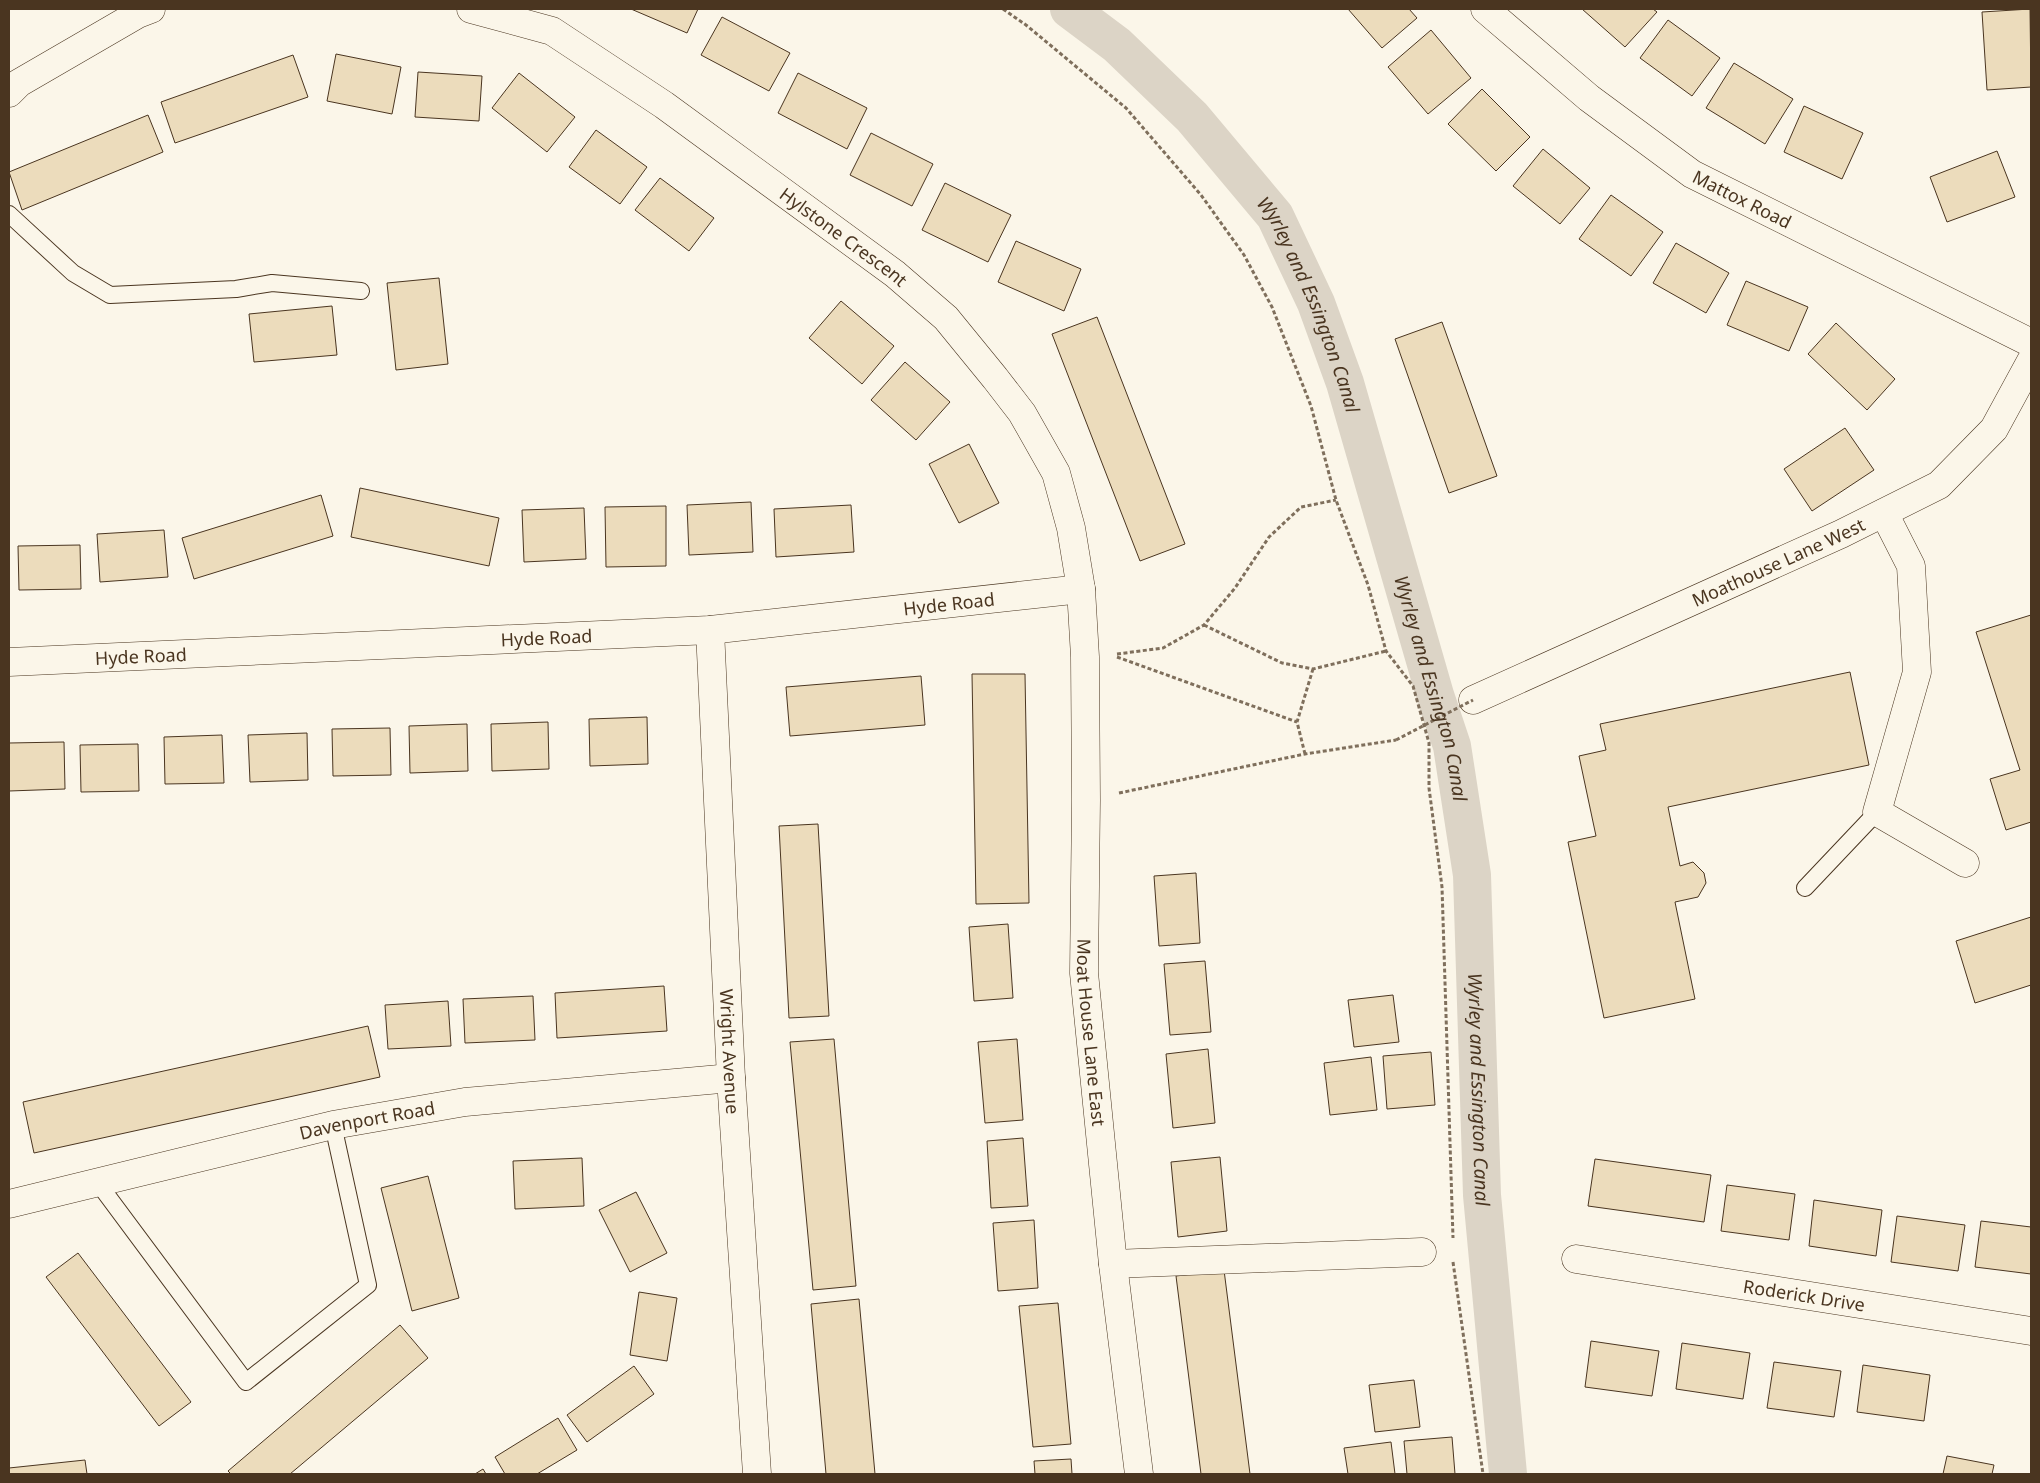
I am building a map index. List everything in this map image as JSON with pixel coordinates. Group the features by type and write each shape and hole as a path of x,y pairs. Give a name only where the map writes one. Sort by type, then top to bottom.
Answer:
{"street":[{"name":"Hylstone Crescent","path":"471,9 552,31 664,105 895,274 946,318 1022,413 1056,473 1071,528 1081,589"},
{"path":"9,93 19,83 142,10"},
{"name":"Mattox Road","path":"1494,12 1589,98 1692,174 2031,343"},
{"name":"Moathouse Lane West","path":"1473,700 1884,513 1939,485 1994,429 2031,361"},
{"path":"1884,513 1911,566 1917,672 1878,812 1964,863"},
{"name":"Hyde Road","path":"9,662 710,630 1081,589"},
{"name":"Moat House Lane East","path":"1081,589 1086,800 1084,973 1113,1264 1138,1474"},
{"name":"Wright Avenue","path":"710,630 731,1078 757,1474"},
{"name":"Davenport Road","path":"9,1204 333,1125 465,1102 731,1078"},
{"path":"1113,1264 1422,1252"},
{"name":"Roderick Drive","path":"1576,1259 2031,1331"}],"lane":[{"path":"9,214 73,273 110,295 236,289 272,283 361,291"},
{"path":"1805,888 1878,812"},
{"path":"98,1182 246,1382 368,1285 333,1125"}],"path":[{"path":"1003,9 1026,25 1126,108 1201,195 1244,255 1272,307 1311,406 1336,500 1368,585 1386,651 1414,686 1429,743 1428,788 1442,887 1453,1242"},
{"path":"1297,722 1111,654 1163,648 1204,625 1235,588 1270,538 1301,507 1336,500"},
{"path":"1204,625 1282,663 1313,669 1386,651"},
{"path":"1305,754 1297,722 1313,669"},
{"path":"1086,800 1305,754 1396,740 1473,700"},
{"path":"1453,1261 1483,1474"}],"building":[{"path":"631,9 698,9 687,33"},
{"path":"1348,9 1409,9 1417,18 1382,48"},
{"path":"1582,9 1653,9 1657,12 1625,47"},
{"path":"2030,9 2031,87 1987,90 1982,12"},
{"path":"722,17 790,53 769,91 701,55"},
{"path":"1668,20 1720,58 1692,96 1640,58"},
{"path":"1431,30 1471,78 1428,114 1388,67"},
{"path":"336,54 401,67 392,114 327,101"},
{"path":"293,55 308,97 175,143 161,102"},
{"path":"1734,63 1793,99 1765,144 1706,108"},
{"path":"418,72 482,76 479,121 415,117"},
{"path":"519,73 575,117 547,152 492,108"},
{"path":"798,73 867,108 847,149 778,113"},
{"path":"1482,89 1530,137 1496,171 1448,124"},
{"path":"1804,106 1863,133 1842,179 1784,152"},
{"path":"148,115 163,152 22,210 9,172"},
{"path":"596,130 647,167 620,204 569,167"},
{"path":"871,133 933,164 912,206 850,175"},
{"path":"1543,149 1590,188 1560,224 1513,186"},
{"path":"1997,151 2015,197 1947,222 1930,177"},
{"path":"660,178 714,218 689,251 635,210"},
{"path":"945,183 1011,215 988,262 922,230"},
{"path":"1611,195 1663,232 1631,276 1579,239"},
{"path":"1016,241 1081,269 1064,311 998,282"},
{"path":"1676,243 1729,273 1706,313 1653,283"},
{"path":"439,278 448,364 396,370 387,283"},
{"path":"1746,281 1808,307 1789,351 1727,325"},
{"path":"841,301 894,346 862,384 809,338"},
{"path":"332,306 337,355 254,362 249,314"},
{"path":"1097,317 1185,544 1140,561 1052,334"},
{"path":"1442,322 1497,476 1449,493 1395,339"},
{"path":"1836,323 1895,379 1867,410 1808,354"},
{"path":"905,362 950,402 916,440 871,400"},
{"path":"1845,428 1874,470 1812,511 1784,469"},
{"path":"969,444 999,503 959,523 929,464"},
{"path":"360,488 499,518 489,566 351,537"},
{"path":"321,495 333,536 194,579 182,538"},
{"path":"751,502 753,552 689,555 687,505"},
{"path":"851,505 854,552 776,557 774,509"},
{"path":"666,506 666,566 606,567 605,507"},
{"path":"584,508 586,559 524,562 522,510"},
{"path":"164,530 168,577 100,582 97,534"},
{"path":"80,545 81,589 19,590 18,546"},
{"path":"2031,615 2031,822 2006,830 1990,779 2020,770 1976,632"},
{"path":"1850,672 1869,765 1668,807 1680,866 1693,862 1704,873 1706,883 1698,897 1675,902 1695,999 1604,1018 1568,842 1596,836 1579,756 1606,750 1600,724"},
{"path":"972,674 1025,674 1029,903 976,904"},
{"path":"921,676 925,725 790,736 786,687"},
{"path":"647,717 648,764 590,766 589,719"},
{"path":"548,722 549,769 492,771 491,724"},
{"path":"467,724 468,771 410,773 409,726"},
{"path":"390,728 391,775 333,776 332,729"},
{"path":"307,733 308,780 250,782 248,735"},
{"path":"222,735 224,783 165,784 164,737"},
{"path":"64,742 65,789 9,791 9,743"},
{"path":"138,744 139,791 81,792 80,745"},
{"path":"818,824 829,1016 789,1018 779,826"},
{"path":"1196,873 1200,943 1159,946 1154,876"},
{"path":"2031,917 2031,985 1975,1003 1956,941"},
{"path":"1008,924 1013,998 974,1001 969,927"},
{"path":"1205,961 1211,1032 1170,1035 1164,964"},
{"path":"664,986 667,1031 557,1038 555,993"},
{"path":"1393,995 1399,1042 1354,1047 1348,1000"},
{"path":"533,996 535,1040 465,1043 463,999"},
{"path":"448,1001 451,1046 388,1049 385,1005"},
{"path":"368,1026 380,1077 34,1153 23,1102"},
{"path":"834,1039 856,1286 813,1290 790,1042"},
{"path":"1017,1039 1023,1120 985,1123 978,1042"},
{"path":"1208,1049 1215,1123 1173,1128 1166,1054"},
{"path":"1431,1052 1435,1105 1387,1109 1383,1056"},
{"path":"1371,1057 1377,1110 1330,1115 1324,1063"},
{"path":"1023,1138 1028,1206 991,1208 987,1141"},
{"path":"1220,1157 1227,1231 1178,1237 1171,1162"},
{"path":"582,1158 584,1206 515,1209 513,1161"},
{"path":"1595,1159 1711,1175 1704,1222 1588,1206"},
{"path":"428,1176 459,1298 412,1311 381,1188"},
{"path":"1727,1185 1795,1194 1789,1240 1721,1231"},
{"path":"636,1192 667,1253 630,1272 599,1210"},
{"path":"1814,1200 1882,1210 1876,1256 1809,1246"},
{"path":"1897,1216 1965,1225 1958,1271 1891,1262"},
{"path":"1034,1220 1038,1288 998,1291 993,1223"},
{"path":"1981,1221 2031,1227 2031,1274 1975,1267"},
{"path":"78,1253 191,1402 159,1426 46,1277"},
{"path":"1224,1270 1250,1474 1201,1474 1176,1276"},
{"path":"639,1292 677,1298 667,1361 630,1355"},
{"path":"859,1299 875,1474 826,1474 811,1304"},
{"path":"1058,1303 1071,1444 1033,1447 1019,1306"},
{"path":"400,1325 428,1358 290,1474 231,1474 228,1471"},
{"path":"1591,1341 1659,1351 1652,1396 1585,1387"},
{"path":"1682,1343 1750,1353 1743,1399 1676,1389"},
{"path":"1774,1362 1841,1371 1834,1417 1767,1408"},
{"path":"1863,1365 1930,1375 1924,1421 1857,1412"},
{"path":"634,1366 654,1394 587,1442 567,1415"},
{"path":"1414,1380 1420,1427 1375,1432 1369,1385"},
{"path":"558,1418 577,1450 537,1474 505,1474 495,1457"},
{"path":"1452,1437 1455,1474 1407,1474 1404,1441"},
{"path":"1391,1442 1395,1474 1348,1474 1344,1448"},
{"path":"1947,1456 1994,1465 1992,1474 1943,1474"},
{"path":"1071,1459 1072,1474 1035,1474 1034,1461"},
{"path":"85,1460 87,1474 9,1474 9,1468"},
{"path":"483,1469 486,1474 475,1474"}],"waterway":[{"name":"Wyrley and Essington Canal","path":"1069,9 1117,45 1192,117 1275,216 1316,303 1345,383 1435,695 1452,746 1472,875 1482,1195 1508,1474"}]}
